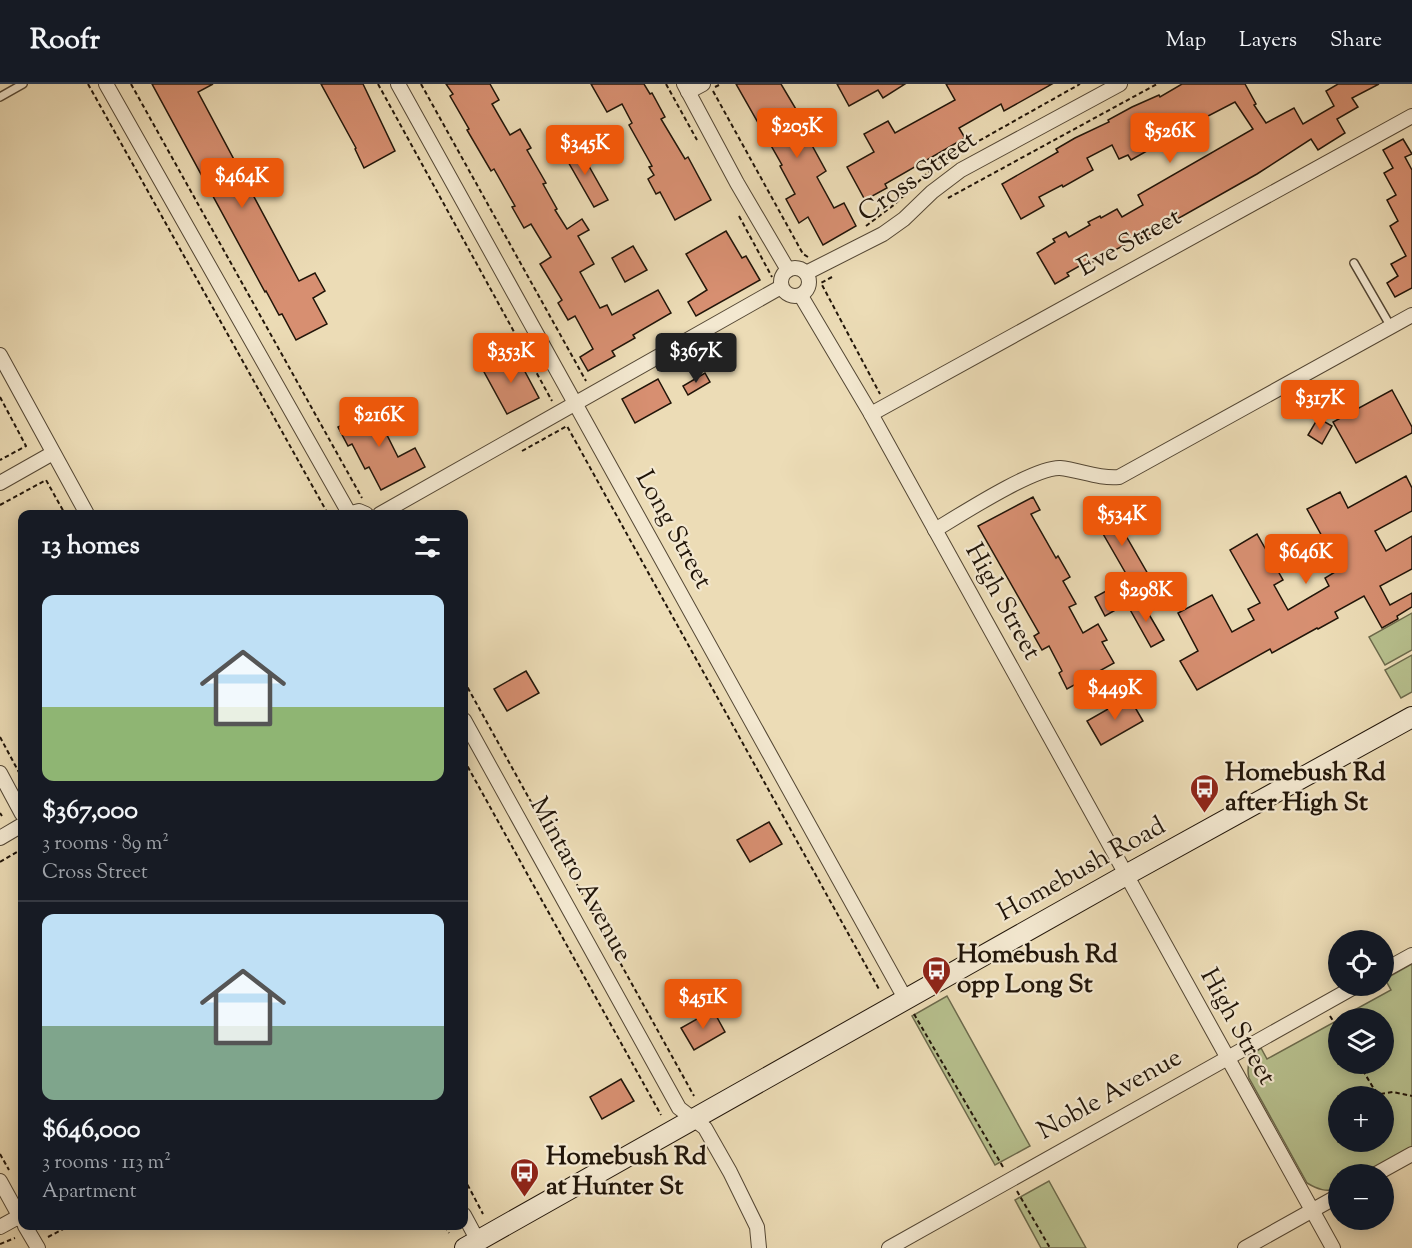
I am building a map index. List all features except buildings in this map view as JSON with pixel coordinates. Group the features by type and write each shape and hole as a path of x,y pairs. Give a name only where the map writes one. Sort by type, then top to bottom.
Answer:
{"main road":[{"name":"Homebush Road","path":"471,1246 1126,875 1412,717"}],"street":[{"path":"106,84 346,510"},
{"name":"Long Street","path":"398,84 906,1000"},
{"path":"704,84 686,88 737,183 788,270"},
{"name":"Cross Street","path":"806,273 883,234 961,170 1120,84"},
{"name":"Eve Street","path":"871,414 1412,116"},
{"path":"797,268 806,273 809,287 801,296 791,297 782,287 781,278 788,270 797,268"},
{"path":"387,510 782,287"},
{"name":"High Street","path":"801,296 871,414 1333,1248"},
{"path":"935,530 1035,473 1060,468 1110,478 1119,477 1412,315"},
{"path":"0,355 85,510"},
{"path":"0,483 53,453"},
{"name":"Mintaro Avenue","path":"468,727 678,1105 705,1128 757,1227 759,1248"},
{"path":"0,773 18,807"},
{"path":"0,838 18,827"},
{"path":"1394,965 1412,955"},
{"name":"Noble Avenue","path":"889,1248 1338,996"},
{"path":"1394,1164 1412,1154"},
{"path":"0,1181 18,1211"},
{"path":"1245,1248 1328,1201"},
{"path":"0,1227 18,1224"},
{"path":"757,1227 770,1248"},
{"path":"31,1230 42,1243"},
{"path":"467,1230 471,1246"}],"lane":[{"path":"0,97 23,84"},
{"path":"1354,263 1390,327"}],"path":[{"path":"88,84 326,510"},
{"path":"132,84 365,509"},
{"path":"378,84 552,401"},
{"path":"421,84 587,383"},
{"path":"721,84 712,89 804,254 812,256"},
{"path":"863,228 895,204 936,165 1080,84"},
{"path":"948,198 1157,84"},
{"path":"835,275 821,283 881,396"},
{"path":"0,397 26,446 0,460"},
{"path":"517,454 567,426 880,991"},
{"path":"0,505 46,480 62,510"},
{"path":"468,688 694,1096"},
{"path":"0,737 18,771"},
{"path":"468,767 661,1115"},
{"path":"1,816 8,813"},
{"path":"0,862 18,851"},
{"path":"906,1000 1050,1248"},
{"path":"1365,1074 1380,1094 1393,1092 1412,1096"},
{"path":"468,1186 483,1214"},
{"path":"42,1243 63,1230"},
{"path":"0,1244 14,1236"}],"green space":[{"path":"1412,613 1412,650 1385,665 1369,637"},
{"path":"1412,655 1412,692 1401,698 1385,670"},
{"path":"1412,964 1412,1147 1381,1164 1328,1164 1328,1190 1318,1189 1307,1183 1249,1078 1248,1069 1254,1054 1261,1048 1267,1059 1328,1025 1328,1074 1394,1074 1394,1008 1358,1008 1380,996 1394,996 1394,974"},
{"path":"947,996 1030,1146 995,1165 912,1016"},
{"path":"1049,1181 1086,1248 1041,1248 1015,1200"}],"place":[{"name":"Homebush Rd after High St","path":"1204,814"},
{"name":"Homebush Rd opp Long St","path":"936,996"},
{"name":"Homebush Rd at Hunter St","path":"525,1198"}]}
